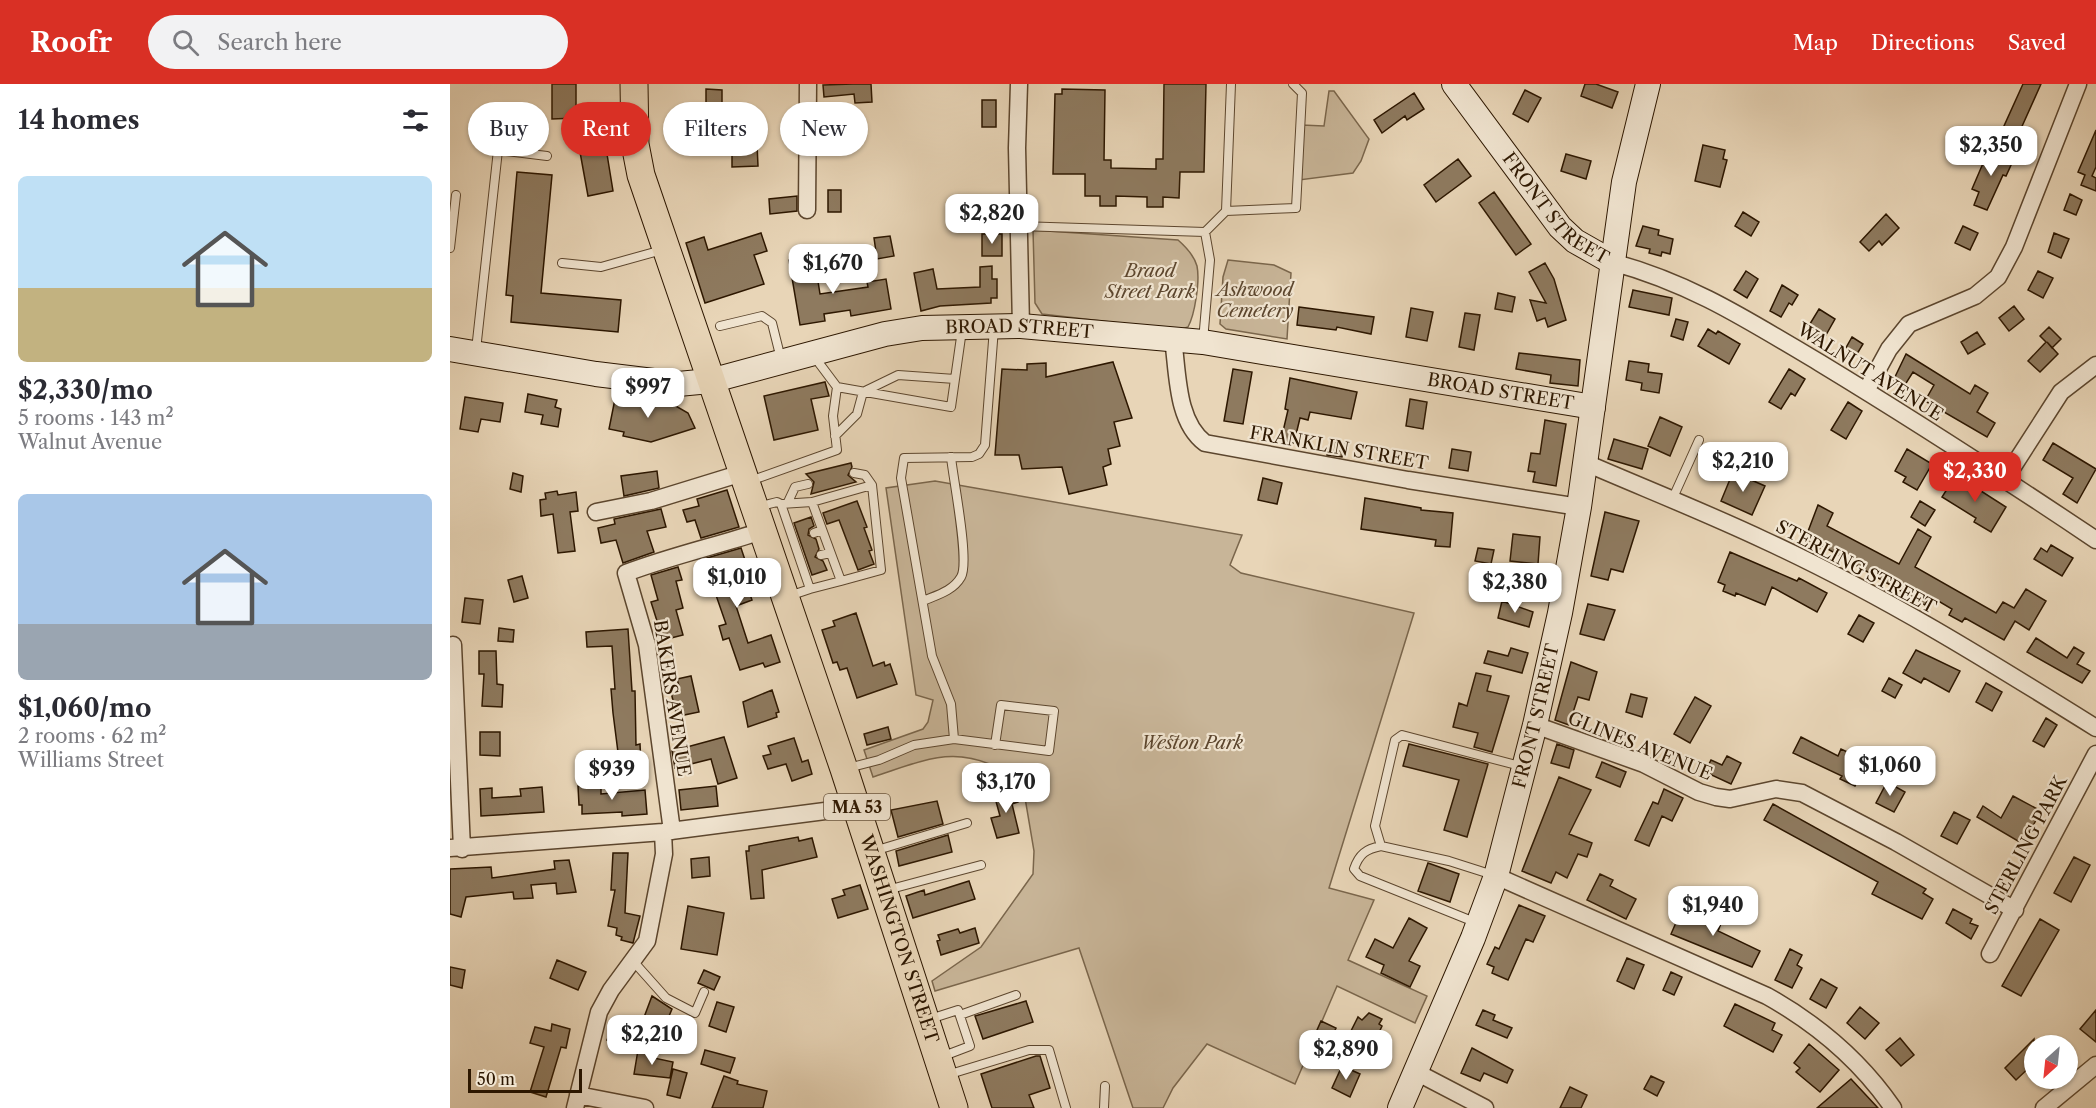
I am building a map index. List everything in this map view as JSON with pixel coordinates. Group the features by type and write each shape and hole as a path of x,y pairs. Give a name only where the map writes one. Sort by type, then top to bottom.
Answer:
{"main road":[{"name":"WASHINGTON STREET","path":"634,84 635,144 638,161 665,249 758,520 798,593 844,769 954,1108"}],"street":[{"path":"807,210 808,84"},
{"path":"1019,84 1021,326"},
{"name":"FRONT STREET","path":"1400,1108 1496,876 1535,725 1560,613 1579,507 1612,262 1575,241 1560,227 1454,84"},
{"path":"1612,262 1624,182 1648,84"},
{"path":"1866,391 1889,349 1909,324 1974,296 1998,277 2014,247 2078,84"},
{"name":"WALNUT AVENUE","path":"1612,262 1668,279 1709,297 1866,391 2096,540"},
{"name":"BROAD STREET","path":"450,350 596,374 678,384 710,381 885,334 963,326 994,328 1021,326 1203,342 1593,407"},
{"name":"FRANKLIN STREET","path":"1173,339 1186,421 1193,434 1205,443 1397,478 1579,507"},
{"path":"2005,479 2061,392 2096,365"},
{"name":"STERLING STREET","path":"1586,463 1767,541 1816,566 1981,656 2096,728"},
{"path":"596,512 651,501 743,477"},
{"name":"BAKERS AVENUE","path":"577,1101 598,1012 611,990 644,947 649,933 668,832 647,645 626,573 676,555 709,548 758,520"},
{"path":"453,645 456,849 668,832 856,807"},
{"name":"GLINES AVENUE","path":"1535,725 1644,764 1699,792 1730,799 1776,789 1802,793 1916,853 2014,910"},
{"name":"STERLING PARK","path":"1990,954 2096,754"},
{"path":"1496,876 1756,991 1801,1015 1831,1038 1863,1071 1893,1108"},
{"path":"2044,1108 2096,1065"},
{"path":"1416,1072 1485,1108"},
{"path":"577,1101 645,1108"}],"lane":[{"path":"1226,211 1231,84"},
{"path":"1019,226 1205,232 1226,211 1296,208 1302,93 1293,84"},
{"path":"476,354 497,156"},
{"path":"450,248 456,195"},
{"path":"1203,342 1210,260 1205,232"},
{"path":"562,263 601,267 665,249"},
{"path":"720,326 762,316 772,323 782,362"},
{"path":"812,355 837,387 951,407 963,326"},
{"path":"954,739 951,704 932,656 901,478 904,458 972,457 980,454 984,445 994,328"},
{"path":"835,436 857,414 863,392 898,375 955,379"},
{"path":"743,477 837,450 833,416 837,387"},
{"path":"1672,500 1699,440"},
{"path":"923,601 949,590 962,576 964,558 951,457"},
{"path":"784,503 802,562 798,593 880,570 872,485 865,475 854,473"},
{"path":"784,503 795,487 808,484"},
{"path":"758,520 777,502 812,502 872,485"},
{"path":"812,502 818,532 826,554 841,582"},
{"path":"844,769 879,760 914,745 954,739 995,745 1049,751 1054,711 1001,705 995,745"},
{"path":"1381,846 1375,826 1395,740 1402,735 1524,767"},
{"path":"871,852 902,840 967,823"},
{"path":"1478,924 1360,876 1354,869 1358,858 1368,849 1381,846 1449,861 1496,876"},
{"path":"884,890 981,865"},
{"path":"633,961 666,998 694,1013 704,992"},
{"path":"960,1015 1016,995"},
{"path":"925,1020 958,1010 960,1015 970,1046 941,1067"},
{"path":"941,1067 1029,1050 1049,1050 1066,1108"},
{"path":"1104,1108 1105,1086"}],"green space":[{"path":"1329,91 1334,91 1369,139 1361,161 1353,173 1299,180 1302,125 1324,126"},
{"name":"Braod Street Park","path":"1033,230 1178,240 1192,255 1198,272 1195,306 1188,327 1179,330 1042,314 1035,303"},
{"name":"Ashwood Cemetery","path":"1228,260 1274,265 1291,273 1287,339 1226,329 1220,324 1223,277"},
{"name":"Weston Park","path":"935,481 1242,535 1230,565 1241,573 1414,613 1329,888 1374,900 1348,960 1427,996 1415,1023 1337,986 1295,1084 1207,1044 1173,1088 1163,1108 1133,1108 1079,948 935,991 932,981 981,947 1033,874 1034,851 1022,780 1001,768 964,757 931,759 873,777 864,750 923,729 928,722 933,700 916,695 886,488"}],"building":[{"path":"552,84 576,84 576,102 561,102 561,119 552,119"},
{"path":"871,84 872,102 855,102 854,94 824,97 823,85"},
{"path":"1164,84 1206,84 1204,172 1180,172 1179,198 1163,197 1163,207 1147,207 1147,197 1116,196 1116,206 1100,206 1100,196 1085,196 1085,174 1053,174 1055,94 1062,94 1062,89 1105,90 1104,160 1111,160 1111,168 1156,169 1156,159 1163,159"},
{"path":"1585,84 1596,84 1618,92 1612,108 1581,96"},
{"path":"2023,84 2041,84 2019,133 2004,126"},
{"path":"706,89 722,90 722,102 706,102"},
{"path":"1525,90 1541,98 1528,122 1513,114"},
{"path":"1414,93 1424,109 1407,120 1405,116 1382,133 1374,120"},
{"path":"982,100 996,100 996,127 982,127"},
{"path":"2096,130 2096,167 2092,176 2096,178 2096,191 2081,185 2085,175 2078,172"},
{"path":"1703,145 1725,150 1723,159 1727,160 1720,187 1695,181"},
{"path":"1990,147 2008,155 2006,161 2012,163 2006,176 2003,175 1987,210 1974,205 1979,192 1972,189"},
{"path":"1566,154 1591,161 1586,179 1561,171"},
{"path":"581,156 607,156 613,191 588,196"},
{"path":"732,156 758,156 758,166 732,167"},
{"path":"1458,159 1471,176 1436,202 1424,185"},
{"path":"517,172 552,175 541,293 621,300 618,332 511,322 513,296 506,295"},
{"path":"828,190 841,190 841,212 828,212"},
{"path":"1494,192 1531,244 1516,255 1479,203"},
{"path":"2070,194 2082,200 2076,215 2064,210"},
{"path":"797,196 797,211 770,214 769,199"},
{"path":"1743,212 1759,222 1751,236 1735,226"},
{"path":"1886,214 1899,228 1882,245 1879,241 1869,251 1860,242"},
{"path":"1643,226 1659,230 1658,235 1673,239 1670,254 1662,252 1661,256 1649,253 1650,249 1636,246"},
{"path":"1963,226 1978,233 1970,250 1955,243"},
{"path":"761,233 767,251 754,255 764,284 705,303 686,243 704,237 708,250"},
{"path":"2054,233 2069,239 2061,258 2048,252"},
{"path":"982,234 1002,234 1002,256 982,256"},
{"path":"890,236 894,256 877,259 874,238"},
{"path":"814,256 820,294 868,287 867,282 886,279 891,309 851,316 850,310 824,314 825,321 800,325 789,260"},
{"path":"1545,263 1554,279 1566,320 1548,327 1545,318 1537,321 1530,300 1546,303 1529,272"},
{"path":"992,266 992,279 997,279 997,298 991,298 991,303 940,306 921,311 914,273 933,269 937,289 980,287 980,267"},
{"path":"1746,271 1758,279 1747,298 1734,290"},
{"path":"2038,271 2053,278 2043,298 2028,290"},
{"path":"1782,285 1798,295 1792,305 1789,303 1781,317 1770,311"},
{"path":"1633,290 1672,298 1669,315 1629,307"},
{"path":"1498,293 1515,297 1512,312 1495,309"},
{"path":"2014,306 2024,319 2009,331 1999,318"},
{"path":"1299,307 1374,317 1371,334 1337,327 1336,330 1297,325"},
{"path":"1411,308 1433,312 1427,341 1406,337"},
{"path":"1819,309 1835,319 1822,342 1805,332"},
{"path":"1465,313 1480,315 1474,350 1459,347"},
{"path":"1676,319 1688,322 1683,340 1671,336"},
{"path":"2049,327 2061,339 2052,348 2058,354 2040,372 2028,361 2046,342 2040,336"},
{"path":"1708,329 1716,334 1718,331 1740,344 1729,364 1698,346"},
{"path":"1977,332 1985,344 1968,354 1961,342"},
{"path":"1852,337 1863,344 1854,359 1843,353"},
{"path":"1519,353 1580,360 1578,386 1550,383 1551,375 1516,369"},
{"path":"1906,354 1970,394 1975,385 1988,393 1977,412 1995,423 1987,437 1925,401 1934,385 1913,372 1903,388 1893,381"},
{"path":"1629,361 1649,364 1648,372 1662,374 1659,393 1641,390 1642,383 1626,380"},
{"path":"1113,362 1132,418 1114,422 1120,446 1108,449 1111,464 1103,467 1107,485 1069,494 1062,467 1022,469 1019,455 995,455 1002,369 1027,370 1027,364 1046,363 1046,377"},
{"path":"1233,369 1252,372 1243,424 1224,421"},
{"path":"1789,369 1805,379 1795,396 1791,393 1781,409 1769,402"},
{"path":"1290,378 1357,392 1351,419 1310,412 1308,420 1300,418 1294,443 1281,440 1288,410 1285,409"},
{"path":"825,382 829,396 811,399 818,430 774,440 764,396"},
{"path":"528,394 557,400 555,407 561,409 558,427 541,424 543,415 525,412"},
{"path":"616,394 674,405 688,413 695,428 651,442 623,436 624,432 609,429"},
{"path":"465,397 503,403 500,422 481,419 478,432 460,429"},
{"path":"1410,399 1427,402 1423,429 1406,426"},
{"path":"1848,402 1862,411 1846,439 1831,430"},
{"path":"1660,417 1682,427 1670,456 1648,446"},
{"path":"1545,420 1566,424 1556,486 1533,482 1535,472 1528,471 1531,453 1540,454"},
{"path":"1614,439 1648,449 1642,469 1608,459"},
{"path":"1330,441 1345,444 1342,457 1327,455"},
{"path":"2053,443 2096,469 2077,503 2063,494 2073,478 2043,460"},
{"path":"1452,449 1471,452 1468,471 1449,468"},
{"path":"1907,449 1932,464 1917,490 1903,482 1906,477 1895,471"},
{"path":"851,463 852,467 848,475 856,482 811,494 814,482 806,474"},
{"path":"657,471 659,488 624,496 621,476"},
{"path":"1733,472 1765,486 1752,515 1721,501"},
{"path":"513,473 523,476 521,492 510,489"},
{"path":"1956,475 2006,507 1991,532 1974,522 1976,518 1942,497"},
{"path":"1263,478 1282,483 1277,504 1258,500"},
{"path":"727,490 739,527 701,538 695,520 687,522 683,510 699,506 697,499"},
{"path":"557,491 558,495 576,492 578,511 570,512 575,551 558,553 553,514 541,516 540,500 546,499 545,493"},
{"path":"1365,498 1421,508 1421,510 1453,513 1450,547 1435,546 1436,540 1361,529"},
{"path":"857,501 867,527 864,528 872,550 869,551 874,564 858,570 839,520 827,524 823,513"},
{"path":"1920,501 1935,510 1925,526 1911,517"},
{"path":"1818,505 1833,513 1827,526 1899,564 1918,529 1931,537 1915,567 1996,613 2003,602 2014,608 2026,589 2046,601 2029,630 2015,621 2004,640 1965,618 1962,622 1949,615 1952,609 1930,596 1925,605 1821,545 1819,550 1804,542"},
{"path":"661,509 666,527 647,531 654,552 623,563 616,540 601,543 598,528 615,524 614,519"},
{"path":"1605,512 1639,521 1623,572 1611,569 1608,580 1591,576"},
{"path":"811,517 814,526 809,529 808,535 816,539 819,549 815,557 823,561 827,570 812,575 794,523"},
{"path":"1513,534 1540,537 1538,564 1510,561"},
{"path":"2051,545 2073,558 2062,576 2034,559 2041,548 2047,552"},
{"path":"741,548 748,569 742,571 752,600 736,606 748,643 771,635 780,662 765,667 763,663 740,670 729,638 723,640 719,626 726,624 709,575 705,577 700,560"},
{"path":"1478,548 1494,550 1491,564 1475,561"},
{"path":"1730,552 1797,581 1799,578 1827,593 1817,612 1772,587 1765,605 1736,593 1735,596 1723,591 1725,585 1718,582"},
{"path":"678,567 682,580 676,581 683,608 676,610 683,635 663,640 651,602 658,600 651,575"},
{"path":"522,576 528,598 514,602 508,580"},
{"path":"465,598 483,600 480,624 462,622"},
{"path":"1502,601 1533,612 1529,627 1498,618"},
{"path":"1588,604 1615,610 1604,640 1580,634"},
{"path":"856,613 873,666 884,662 885,666 890,664 897,684 857,698 847,668 840,670 837,662 833,663 822,630 835,626 833,621"},
{"path":"1859,615 1874,623 1863,642 1848,634"},
{"path":"499,628 514,630 513,642 498,641"},
{"path":"628,629 632,691 635,691 636,745 640,744 641,766 620,768 611,689 615,689 612,646 587,647 586,632"},
{"path":"2036,638 2067,658 2074,647 2084,653 2077,664 2090,671 2082,683 2027,652"},
{"path":"1511,648 1528,653 1522,673 1484,663 1488,651 1508,656"},
{"path":"1916,650 1960,671 1949,692 1924,678 1921,683 1903,673"},
{"path":"479,651 496,651 497,684 503,685 502,707 482,706 484,674 479,674"},
{"path":"1571,662 1597,672 1589,700 1578,697 1569,725 1555,720"},
{"path":"1476,673 1491,676 1487,691 1509,696 1492,752 1474,747 1478,733 1453,727 1459,703 1467,706"},
{"path":"691,676 699,712 684,715 683,711 676,713 670,688 679,686 677,679"},
{"path":"1889,678 1902,685 1895,698 1882,691"},
{"path":"1986,683 2002,692 1992,711 1976,702"},
{"path":"772,690 779,712 776,713 777,717 748,727 743,702"},
{"path":"1631,694 1647,698 1642,717 1626,712"},
{"path":"1695,697 1711,706 1690,743 1674,734"},
{"path":"2046,718 2057,725 2044,747 2033,741"},
{"path":"888,727 891,739 867,745 864,734"},
{"path":"480,732 500,732 500,756 480,755"},
{"path":"724,737 737,778 718,784 711,759 675,768 672,751"},
{"path":"1801,737 1838,756 1841,749 1854,755 1849,764 1863,771 1855,786 1840,779 1842,776 1793,753"},
{"path":"794,738 802,762 808,760 812,774 792,781 786,764 768,769 763,756 771,754 768,746"},
{"path":"1409,744 1488,764 1467,837 1444,830 1459,780 1403,766"},
{"path":"1557,744 1574,750 1569,768 1551,763"},
{"path":"1727,756 1741,763 1731,784 1705,772 1711,760 1722,765"},
{"path":"1602,762 1626,772 1620,787 1596,777"},
{"path":"1559,777 1591,790 1569,834 1592,843 1587,857 1578,854 1567,878 1556,872 1551,883 1522,871"},
{"path":"1887,782 1905,792 1894,812 1876,803"},
{"path":"601,785 601,794 645,790 647,814 622,816 622,812 582,814 578,786"},
{"path":"716,786 718,806 681,810 679,790"},
{"path":"542,787 544,812 481,816 480,789 492,788 492,798 521,796 520,789"},
{"path":"1015,789 1018,802 1012,804 1019,833 997,838 991,818 1000,816 994,794"},
{"path":"1664,789 1683,798 1672,821 1662,816 1649,846 1635,840 1653,802 1658,804"},
{"path":"2013,796 2041,811 2023,844 1977,817 1983,806 2001,818"},
{"path":"937,801 943,824 898,837 891,810"},
{"path":"1773,804 1926,889 1923,893 1933,899 1922,919 1872,894 1878,882 1764,820"},
{"path":"1954,812 1970,820 1957,844 1941,836"},
{"path":"948,835 952,852 899,866 896,851"},
{"path":"798,837 799,841 812,838 817,857 762,870 764,898 751,899 746,851 749,851 749,846"},
{"path":"613,853 628,853 625,913 640,916 633,943 621,940 622,937 616,935 617,928 608,926 615,890 611,890"},
{"path":"709,857 710,876 692,878 691,859"},
{"path":"2074,857 2090,865 2071,902 2054,893"},
{"path":"569,860 576,892 557,894 556,883 531,885 533,898 514,899 513,892 466,897 461,917 450,914 450,869 491,867 492,878 555,869 554,861"},
{"path":"1428,863 1459,874 1450,902 1418,891"},
{"path":"1600,874 1613,880 1610,886 1636,899 1626,919 1587,900"},
{"path":"969,881 975,899 913,918 906,896 924,890 925,895"},
{"path":"860,885 868,909 838,918 832,899 845,895 843,890"},
{"path":"1519,905 1545,916 1533,942 1526,939 1508,980 1492,973 1494,967 1487,964 1495,947 1499,949"},
{"path":"688,906 724,913 717,955 681,949"},
{"path":"1682,909 1701,917 1703,912 1722,921 1718,931 1760,951 1752,967 1671,934"},
{"path":"1953,909 1972,919 1970,923 1978,926 1971,939 1946,923"},
{"path":"1409,918 1427,928 1409,961 1420,966 1410,987 1381,973 1384,965 1366,957 1375,939 1393,948"},
{"path":"2040,919 2059,930 2021,996 2002,986"},
{"path":"975,928 979,943 941,955 937,941 940,940 938,935 958,929 960,933"},
{"path":"1790,949 1802,955 1797,965 1802,968 1792,988 1775,980"},
{"path":"1627,958 1644,965 1634,989 1617,981"},
{"path":"557,960 586,972 578,990 550,978"},
{"path":"450,967 465,970 462,988 450,985"},
{"path":"704,970 720,977 714,990 698,983"},
{"path":"1671,972 1682,977 1674,995 1663,990"},
{"path":"1821,979 1837,988 1826,1008 1810,999"},
{"path":"652,996 672,1009 664,1028 643,1020"},
{"path":"1026,1001 1033,1022 983,1039 975,1016"},
{"path":"717,1002 734,1007 726,1032 709,1026"},
{"path":"1735,1004 1775,1023 1772,1030 1782,1035 1773,1052 1724,1026"},
{"path":"1860,1007 1879,1023 1865,1039 1847,1023"},
{"path":"1483,1010 1495,1015 1493,1020 1512,1028 1507,1038 1476,1025"},
{"path":"2096,1010 2096,1042 2080,1029"},
{"path":"1369,1013 1382,1019 1379,1024 1382,1026 1371,1050 1347,1039 1358,1017 1362,1020"},
{"path":"615,1020 638,1028 630,1049 607,1040"},
{"path":"1321,1021 1336,1028 1329,1044 1314,1037"},
{"path":"552,1024 570,1029 566,1048 561,1047 546,1097 530,1092 544,1047 530,1043 535,1027 551,1031"},
{"path":"1900,1038 1914,1055 1901,1066 1886,1050"},
{"path":"1809,1044 1839,1070 1820,1092 1796,1072 1800,1068 1794,1063"},
{"path":"1472,1048 1513,1070 1507,1083 1484,1073 1480,1081 1461,1073"},
{"path":"2024,1049 2024,1072 2016,1080 2005,1068"},
{"path":"638,1050 650,1052 649,1057 673,1062 670,1078 634,1074"},
{"path":"705,1050 735,1058 730,1073 701,1064"},
{"path":"1040,1056 1050,1088 1029,1095 1034,1108 992,1108 981,1074"},
{"path":"1342,1066 1360,1074 1350,1097 1332,1088"},
{"path":"673,1069 687,1073 680,1098 667,1095"},
{"path":"724,1076 738,1081 737,1084 767,1091 763,1108 712,1108"},
{"path":"1651,1076 1664,1082 1657,1096 1644,1089"},
{"path":"1851,1079 1878,1108 1817,1108"},
{"path":"1570,1087 1587,1095 1581,1108 1560,1108"}]}
